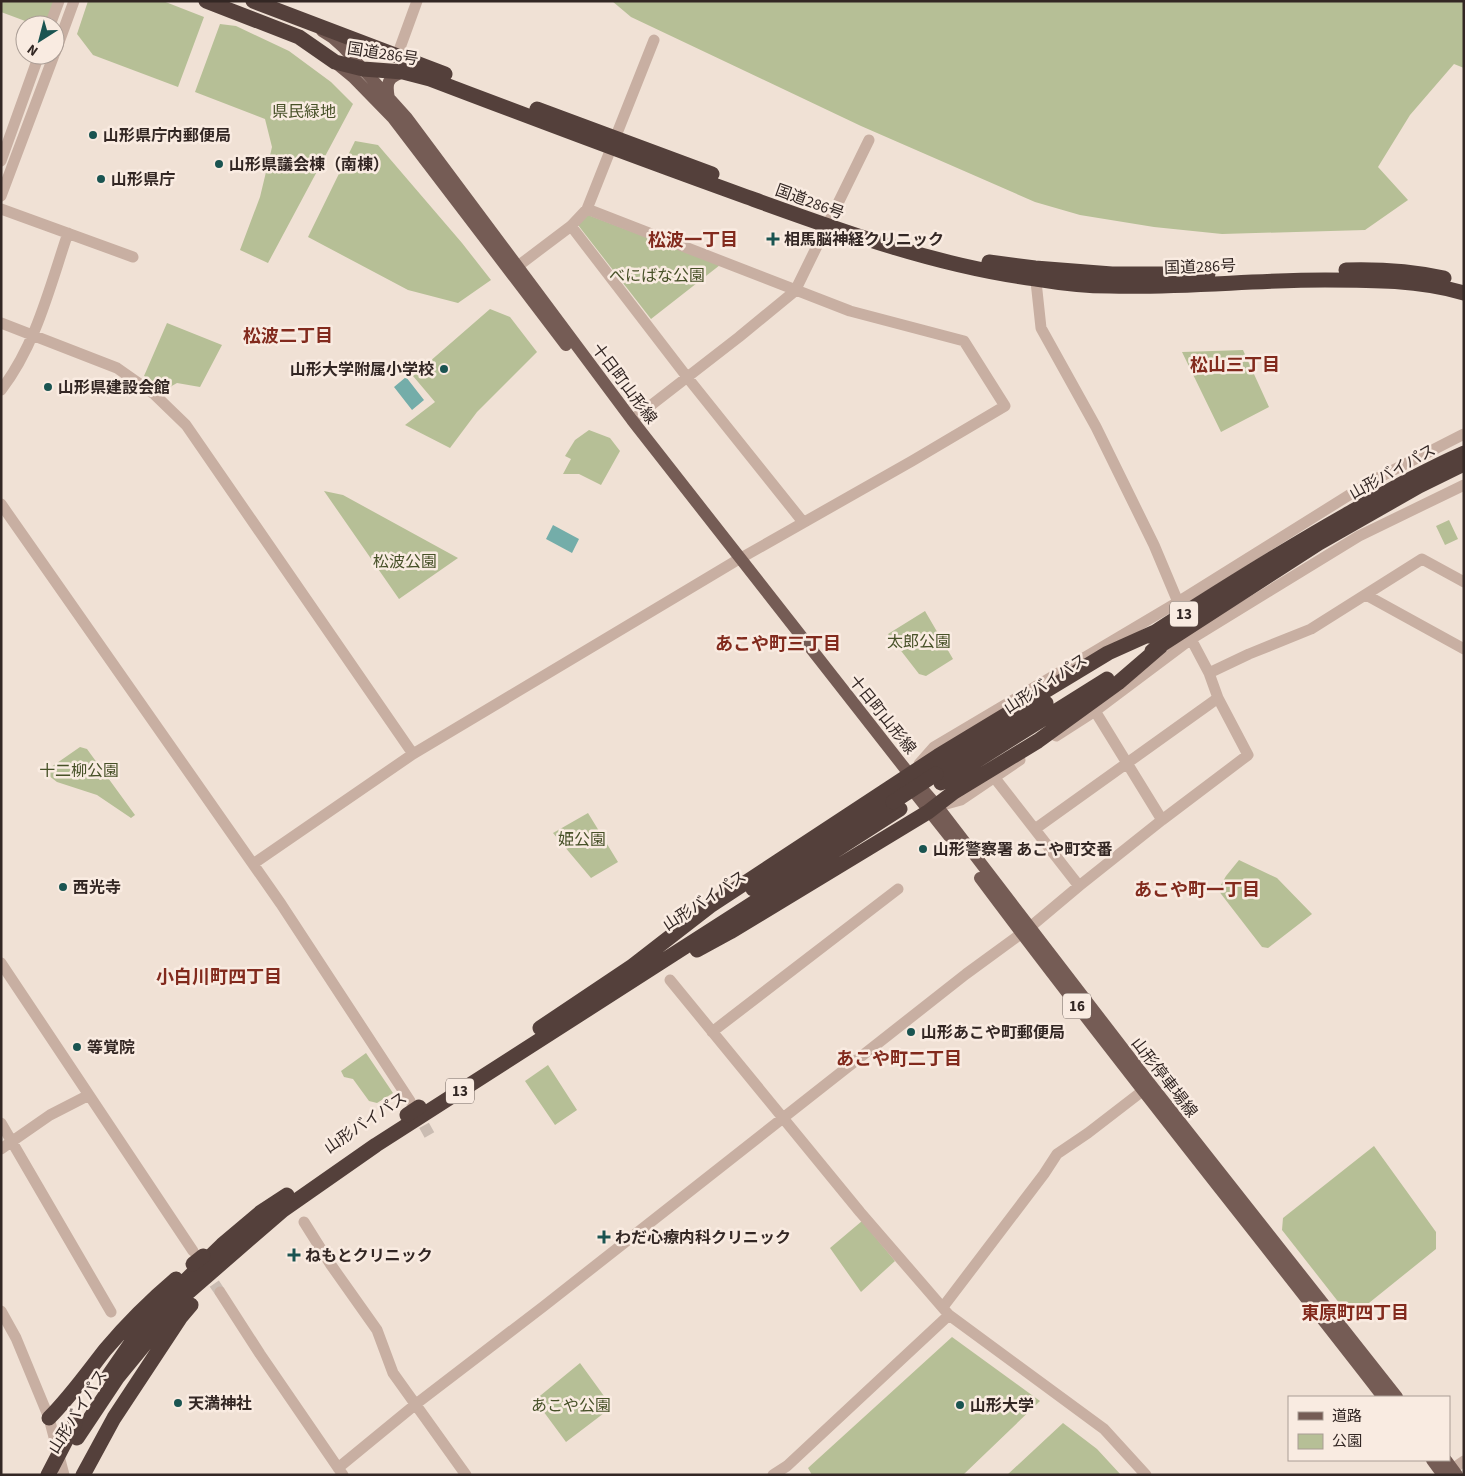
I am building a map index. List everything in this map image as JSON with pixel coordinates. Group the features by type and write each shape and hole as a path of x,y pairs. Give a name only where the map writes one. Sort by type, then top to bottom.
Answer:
{"highway":[{"name":"国道286号","path":"206,1 299,36 335,62 363,69 403,72 430,79 830,222 914,245 1035,274 1109,286 1304,280 1380,280 1418,284 1464,293"},
{"name":"国道286号","path":"253,1 397,56 612,143"},
{"name":"国道286号","path":"1035,274 1207,274 1382,269 1421,273 1464,283"},
{"path":"1314,540 1355,502 1406,469 1464,443"},
{"name":"山形バイパス","path":"1314,540 1440,464 1464,453"},
{"name":"山形バイパス","path":"48,1475 75,1423 140,1330 183,1283 222,1245 261,1212 412,1108 630,968 896,806 1159,639 1218,591 1464,464"},
{"path":"1314,540 1464,475"},
{"path":"630,968 710,906 938,756 1108,653 1159,639"},
{"path":"570,1021 730,932 932,809 954,792 1038,741 1118,683 1159,639"},
{"name":"山形バイパス","path":"60,1475 77,1438 117,1378 179,1303 230,1254 283,1210 376,1145 570,1021 896,806"},
{"path":"49,1418 63,1404 106,1349 145,1305 196,1257 261,1212"},
{"path":"83,1475 114,1418 148,1365 180,1318 230,1254"}],"main road":[{"name":"十日町山形線","path":"305,21 333,38 407,118 818,670 902,775 907,777"},
{"name":"十日町山形線","path":"335,62 353,77 393,118 519,285 737,561"},
{"path":"389,99 388,81 393,76 403,72"},
{"name":"山形停車場線","path":"907,777 1382,1396"},
{"name":"山形停車場線","path":"1146,1088 1396,1396"},
{"path":"1434,1461 1448,1470"}],"street":[{"path":"54,15 59,1"},
{"path":"65,26 74,1"},
{"path":"397,56 417,1"},
{"path":"518,266 571,226 587,209 654,40"},
{"path":"1,161 35,65"},
{"path":"1,196 51,65"},
{"path":"632,420 795,291 869,140"},
{"path":"1,209 133,257"},
{"path":"253,864 413,754 737,561 912,462 1005,406 964,341 850,311 587,209"},
{"path":"571,226 687,377 804,522"},
{"path":"1,390 14,374 32,335 68,233"},
{"path":"1035,274 1042,328 1096,427 1154,545 1178,602"},
{"path":"1,323 117,368 154,394 186,425 413,754"},
{"path":"907,777 934,747 1178,602 1370,482 1464,434"},
{"path":"932,809 961,800 1095,711 1191,639 1359,536 1464,485"},
{"path":"1,504 253,864 322,966 412,1108"},
{"path":"1209,673 1249,654 1311,629 1422,559 1464,582"},
{"path":"1366,595 1464,649"},
{"path":"220,1292 341,1473 416,1404 966,974 1025,931 1162,820 1248,756 1218,698 1209,673 1191,639"},
{"path":"1035,829 1218,698"},
{"path":"1095,711 1162,820"},
{"path":"994,777 1079,886"},
{"path":"712,1032 898,889"},
{"path":"1,963 196,1257"},
{"path":"670,980 860,1212 946,1311 1104,1429 1146,1475"},
{"path":"773,1475 787,1466 946,1311 1057,1154 1088,1133 1146,1088"},
{"path":"1,1149 50,1115 89,1095"},
{"path":"1,1123 111,1312"},
{"path":"304,1222 331,1265 377,1330 393,1372 466,1475"},
{"path":"1,1311 16,1338 49,1418 64,1475"},
{"path":"1448,1470 1464,1461"}],"green space":[{"path":"1,1 55,1 50,15 15,15 15,17 1,12"},
{"path":"88,1 163,1 204,17 178,87 93,55 77,34"},
{"path":"612,1 1464,1 1464,68 1454,64 1410,115 1378,167 1408,200 1365,230 1222,234 1154,227 1080,215 1035,202 861,126 631,17"},
{"name":"県民緑地","path":"220,24 236,26 289,51 331,82 353,104 268,263 240,250 260,197 272,147 265,119 195,92"},
{"path":"355,141 378,145 462,243 491,280 458,303 408,290 308,237"},
{"name":"べにばな公園","path":"588,215 720,265 651,319 578,225"},
{"path":"490,309 510,317 537,352 477,412 450,448 405,425 435,402 413,376"},
{"path":"167,323 222,345 200,387 177,383 163,391 144,376"},
{"path":"1243,350 1269,407 1221,432 1182,352"},
{"path":"589,430 610,438 620,451 601,485 579,474 563,474 571,459 565,456 575,440"},
{"name":"松波公園","path":"324,491 343,495 458,558 399,599"},
{"path":"1449,520 1458,539 1445,545 1436,526"},
{"name":"太郎公園","path":"925,611 953,659 926,676 919,674 888,634"},
{"name":"十二柳公園","path":"80,747 87,749 135,815 131,818 97,795 57,782 44,772"},
{"name":"姫公園","path":"588,813 618,862 591,878 553,833"},
{"path":"1239,860 1277,878 1312,914 1268,948 1262,947 1218,890"},
{"path":"366,1053 393,1093 377,1103 369,1101 353,1079 344,1077 341,1071"},
{"path":"548,1065 577,1110 555,1125 525,1081"},
{"path":"1374,1146 1436,1232 1436,1249 1354,1315 1347,1313 1282,1230 1283,1218"},
{"path":"862,1221 895,1261 861,1292 830,1248"},
{"name":"山形大学","path":"952,1337 1040,1401 963,1475 812,1475 808,1468"},
{"name":"あこや公園","path":"580,1363 612,1407 566,1442 535,1400"},
{"path":"1063,1423 1097,1449 1121,1475 1007,1475"}],"water":[{"path":"406,377 424,400 412,410 394,387"},
{"path":"553,525 579,539 572,553 546,539"}],"tunnel":[{"path":"416,1111 430,1136"},
{"path":"205,1270 220,1292"}],"place":[{"name":"山形県庁内郵便局","path":"93,135"},
{"name":"山形県議会棟（南棟）","path":"219,164"},
{"name":"山形県庁","path":"101,179"},
{"name":"相馬脳神経クリニック","path":"773,239"},
{"name":"山形大学附属小学校","path":"444,369"},
{"name":"山形県建設会館","path":"48,387"},
{"name":"山形警察署 あこや町交番","path":"923,849"},
{"name":"西光寺","path":"63,887"},
{"name":"山形あこや町郵便局","path":"911,1032"},
{"name":"等覚院","path":"77,1047"},
{"name":"わだ心療内科クリニック","path":"604,1237"},
{"name":"ねもとクリニック","path":"294,1255"},
{"name":"天満神社","path":"178,1403"},
{"name":"山形大学","path":"960,1405"}],"district":[{"name":"松波一丁目","path":"693,240"},
{"name":"松波二丁目","path":"288,336"},
{"name":"松山三丁目","path":"1235,365"},
{"name":"あこや町三丁目","path":"778,644"},
{"name":"あこや町一丁目","path":"1197,890"},
{"name":"小白川町四丁目","path":"219,977"},
{"name":"あこや町二丁目","path":"899,1059"},
{"name":"東原町四丁目","path":"1355,1313"}]}
